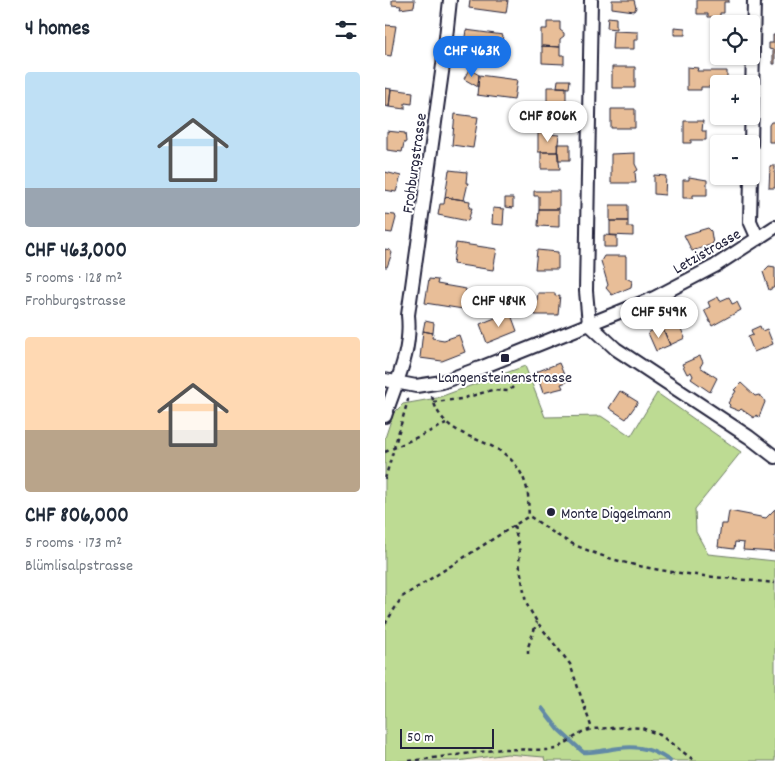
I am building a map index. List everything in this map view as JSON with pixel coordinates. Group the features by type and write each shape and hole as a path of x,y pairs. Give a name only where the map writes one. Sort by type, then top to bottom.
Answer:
{"street":[{"name":"Frohburgstrasse","path":"385,416 391,382 405,362 409,328 408,315 443,65 450,0"},
{"path":"591,0 586,291 589,324 615,348 749,437 775,457"},
{"path":"751,135 754,0"},
{"path":"751,185 750,221 758,239"},
{"name":"Letzistrasse","path":"391,382 416,386 442,382 654,298 715,266 775,227"}],"path":[{"path":"433,402 461,399 492,390 509,391 513,387"},
{"path":"432,396 435,409 447,424 460,433 491,444 507,456 523,478 527,489 529,516"},
{"path":"385,479 408,400"},
{"path":"385,452 447,424"},
{"path":"385,624 402,597 529,516"},
{"path":"529,516 581,548 630,563 687,574 775,583"},
{"path":"514,526 520,553 519,562 525,597 537,622 570,664 592,729"},
{"path":"528,654 528,646 537,622"},
{"path":"409,761 503,749 557,749 573,737 592,729 642,728 660,735 695,761"}],"shaded area":[{"path":"507,754 544,757 545,761 458,761"}],"green space":[{"path":"525,366 545,417 601,416 631,436 657,393 741,452 695,509 696,532 708,554 775,561 775,761 545,761 544,757 507,754 458,761 385,761 385,438 393,414 403,404 437,398"}],"building":[{"path":"392,0 415,0 414,7 400,9 401,6 392,5"},
{"path":"470,0 508,0 506,13 469,8"},
{"path":"612,0 634,0 636,8 634,11 612,8"},
{"path":"697,0 729,0 729,2 724,2 724,13 720,13 720,15 710,15 708,17 708,14 697,14"},
{"path":"608,17 616,18 616,29 607,28"},
{"path":"547,22 560,22 560,30 564,33 564,36 560,39 560,47 541,46 541,29 547,29"},
{"path":"385,25 396,26 391,56 385,55"},
{"path":"674,27 685,28 685,35 674,35"},
{"path":"466,30 503,35 500,55 463,50"},
{"path":"613,31 638,32 638,40 634,40 634,49 612,49"},
{"path":"773,35 775,35 775,64 773,64 773,50 769,49 769,43 773,43"},
{"path":"542,46 560,47 560,55 564,55 564,64 542,63"},
{"path":"612,67 635,67 635,88 612,88"},
{"path":"687,67 698,68 697,71 727,71 727,75 710,75 710,87 701,87 701,90 687,90"},
{"path":"469,69 479,75 478,87 464,79"},
{"path":"479,75 517,80 514,100 477,95"},
{"path":"558,80 570,80 569,88 557,87"},
{"path":"547,87 566,87 566,111 547,111"},
{"path":"385,88 391,89 389,107 385,106"},
{"path":"391,89 413,92 412,104 405,103 405,109 389,107"},
{"path":"611,109 635,109 635,128 611,128"},
{"path":"455,114 478,117 473,148 452,145"},
{"path":"684,121 703,121 702,131 706,131 706,140 691,140 691,143 684,143"},
{"path":"771,122 775,122 775,142 769,142 769,125"},
{"path":"387,131 405,133 406,142 402,152 387,150"},
{"path":"538,133 559,135 557,152 538,152"},
{"path":"557,144 570,144 570,160 558,160"},
{"path":"541,152 558,152 560,169 541,169"},
{"path":"635,153 635,164 638,170 635,172 636,183 611,183 611,154"},
{"path":"770,166 775,166 775,188 769,188"},
{"path":"449,170 467,172 466,183 468,183 464,200 445,197"},
{"path":"385,172 401,176 396,192 385,190"},
{"path":"654,175 666,176 665,195 654,194"},
{"path":"689,177 707,180 707,195 693,195 693,198 683,198 683,180 689,180"},
{"path":"534,191 559,191 559,209 539,209 539,196 534,196"},
{"path":"445,197 470,201 469,208 472,208 468,221 438,215 440,204 444,204"},
{"path":"505,198 513,198 513,208 505,207"},
{"path":"610,205 628,205 628,221 610,221"},
{"path":"493,208 504,209 503,225 492,224"},
{"path":"539,209 559,209 559,227 538,226"},
{"path":"385,214 395,215 392,233 385,232"},
{"path":"610,221 628,221 628,227 633,227 633,236 610,235"},
{"path":"708,228 711,231 713,244 692,251 684,235"},
{"path":"604,235 617,236 617,247 604,247"},
{"path":"456,243 497,249 493,270 453,264"},
{"path":"385,249 390,250 392,253 387,267 385,267"},
{"path":"537,250 558,252 558,269 535,269"},
{"path":"604,256 626,256 626,278 632,281 631,287 612,295 606,288 608,285 601,261"},
{"path":"769,266 775,267 775,287 769,290 763,272"},
{"path":"429,279 438,280 437,284 466,289 463,309 425,303"},
{"path":"538,293 555,293 555,296 560,295 558,315 535,315"},
{"path":"718,297 720,301 729,297 732,304 737,302 741,310 712,326 704,310 710,307 708,302"},
{"path":"510,312 517,331 487,343 480,324"},
{"path":"425,321 434,323 433,333 423,331"},
{"path":"674,321 678,322 685,338 670,345 663,329"},
{"path":"760,326 762,331 767,329 773,344 754,352 748,337 753,335 751,330"},
{"path":"655,329 656,332 663,329 670,345 656,351 648,333"},
{"path":"423,331 433,333 432,338 444,340 459,335 465,352 442,361 420,358"},
{"path":"700,356 703,362 700,367 717,378 710,392 691,379 693,376 691,372 687,374 682,364"},
{"path":"559,363 567,382 561,384 563,388 543,393 536,372"},
{"path":"741,383 755,396 759,395 763,398 765,402 759,417 756,415 754,418 741,409 739,411 729,407 728,403 736,391 734,390"},
{"path":"620,391 638,402 626,419 609,408"},
{"path":"775,509 775,552 743,550 744,543 735,542 734,549 718,547 721,524 727,524 729,511 766,518"}],"waterway":[{"path":"542,708 559,730 583,752 632,747 655,752 670,761"}],"place":[{"name":"Langensteinenstrasse","path":"505,358"},
{"name":"Monte Diggelmann","path":"551,512"}]}
